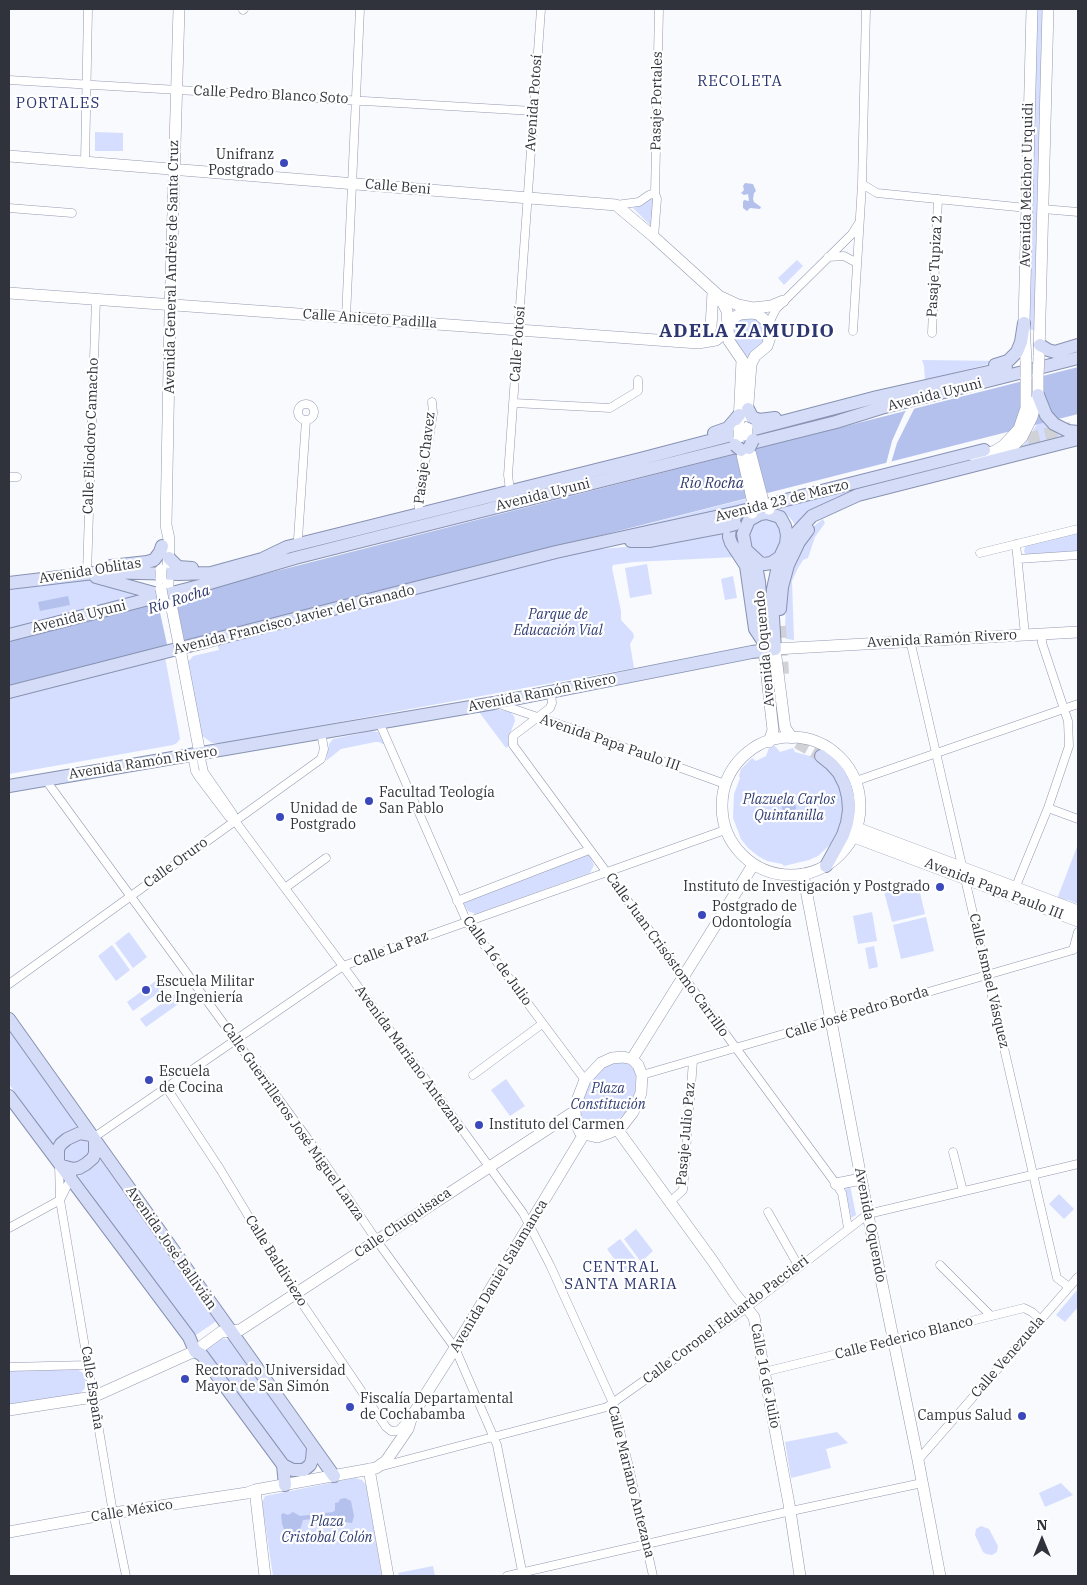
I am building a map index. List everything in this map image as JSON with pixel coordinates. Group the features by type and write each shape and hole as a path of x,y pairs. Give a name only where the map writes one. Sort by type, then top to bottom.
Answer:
{"main road":[{"name":"Avenida General Andrés de Santa Cruz","path":"165,582 170,305 179,9"},
{"name":"Avenida Melchor Urquidi","path":"1023,427 1026,408 1024,322 1032,9"},
{"name":"Avenida Melchor Urquidi","path":"1023,427 1038,395 1048,9"},
{"name":"Calle Beni","path":"9,156 616,205"},
{"path":"616,205 654,236 716,294 733,304 753,308 771,306 783,301"},
{"name":"Calle Aniceto Padilla","path":"9,293 698,343 716,340 727,330"},
{"path":"716,294 727,311 729,341 747,364 744,442 750,510"},
{"path":"698,343 704,338 711,327 716,294"},
{"path":"727,330 735,317 746,312 758,314 767,322 770,328 769,340 762,350 747,364"},
{"path":"940,383 950,376 1008,361 1016,354 1020,346 1024,322"},
{"path":"1039,351 1048,350 1055,352 1078,345"},
{"name":"Avenida Uyuni","path":"86,574 201,574 262,559 293,546 510,490 605,473 643,471 845,420 879,403 940,383 1078,350"},
{"name":"Avenida Uyuni","path":"879,403 1078,358"},
{"path":"1038,395 1046,415 1051,420 1060,427 1078,432"},
{"path":"744,412 764,421 849,401 879,403"},
{"path":"605,473 719,446 735,445 756,437 852,413 879,403"},
{"path":"605,473 658,449 721,431 733,424 744,412"},
{"path":"1002,458 1014,446 1023,427"},
{"path":"878,477 901,475 984,455 1003,446 1023,427"},
{"name":"Avenida 23 de Marzo","path":"780,557 786,544 812,516 870,490 1078,439"},
{"name":"Avenida 23 de Marzo","path":"750,510 899,470 984,450"},
{"name":"Avenida Uyuni","path":"9,635 165,582 303,556 605,473"},
{"path":"780,626 782,586 788,565 804,535 831,506"},
{"path":"750,510 760,514 774,514 780,518 785,526 786,544"},
{"path":"750,510 780,518"},
{"path":"750,510 730,527 729,537 746,566 755,629 768,647"},
{"name":"Avenida Francisco Javier del Granado","path":"9,692 579,547 614,540 649,541 750,510"},
{"name":"Avenida Oquendo","path":"750,510 743,534 743,542 756,565 768,647 785,728 792,738"},
{"name":"Avenida General Andrés de Santa Cruz","path":"165,582 162,546 166,525"},
{"name":"Avenida Oblitas","path":"9,583 86,574 98,567 146,562 154,560 158,556 162,546"},
{"path":"86,574 165,582 178,567 202,567 293,546"},
{"path":"752,557 765,564 771,563 780,557"},
{"name":"Avenida Oquendo","path":"769,742 773,730 768,647 772,622 772,596 780,557"},
{"name":"Avenida Mariano Antezana","path":"165,582 196,755"},
{"name":"Avenida Ramón Rivero","path":"9,786 494,703 768,647 1078,632"},
{"path":"792,738 811,740 832,749 847,763 856,781 860,805 855,833 842,854 826,866 803,874 788,874 753,866 736,850 725,830 722,810 725,784 738,763 747,754 769,742 792,738"},
{"path":"821,756 831,764 845,785 849,810 843,835 826,866"},
{"name":"Avenida Papa Paulo III","path":"855,833 1014,891 1078,911"},
{"path":"632,1058 753,866"},
{"name":"Avenida Oquendo","path":"803,874 940,1576"},
{"name":"Avenida Papa Paulo III","path":"1014,891 1078,921"},
{"name":"Avenida José Ballivián","path":"9,1019 334,1476"},
{"path":"612,1058 632,1058 638,1065 642,1075 641,1093 637,1104 628,1118 617,1129 597,1137 580,1132 576,1123 575,1111 578,1098 585,1080 601,1063 612,1058"},
{"path":"9,1096 59,1163 75,1173 189,1337 195,1350 202,1355 283,1465 293,1470 304,1470 310,1465 313,1448"},
{"name":"Calle Chuquisaca","path":"9,1410 93,1397 195,1350 221,1332 240,1330 575,1111"},
{"name":"Calle 16 de Julio","path":"617,1129 754,1317 790,1511 800,1576"},
{"name":"Calle La Paz","path":"59,1163 58,1149 67,1139 80,1133 93,1138"},
{"name":"Avenida Daniel Salamanca","path":"372,1468 390,1457 408,1428 412,1416 584,1134"},
{"path":"75,1173 93,1158 95,1153 93,1138"},
{"path":"836,1184 862,1178"},
{"path":"283,1465 285,1485"},
{"path":"265,1576 255,1490 372,1468 388,1576"},
{"name":"Calle México","path":"9,1532 113,1513 247,1494 255,1490"}],"street":[{"path":"85,162 88,9"},
{"path":"346,317 360,9"},
{"name":"Avenida Potosí","path":"528,197 541,9"},
{"name":"Pasaje Portales","path":"654,236 657,199 655,193 659,9"},
{"path":"853,330 862,184 866,9"},
{"name":"Calle Pedro Blanco Soto","path":"9,80 533,111"},
{"path":"862,184 877,194 1027,208"},
{"path":"616,205 639,202 655,193"},
{"name":"Calle Potosí","path":"510,490 508,475 528,197"},
{"name":"Pasaje Tupiza 2","path":"932,334 938,199"},
{"path":"9,208 72,213"},
{"path":"1043,209 1078,212"},
{"path":"770,328 771,319 776,309 852,234 860,221"},
{"path":"828,257 844,256 857,263"},
{"name":"Calle Eliodoro Camacho","path":"86,574 96,299"},
{"path":"514,403 610,408 638,391 638,380"},
{"name":"Pasaje Chavez","path":"419,514 418,501 433,413 432,402"},
{"path":"293,546 298,539 306,420"},
{"path":"980,553 1078,529"},
{"path":"1016,544 1025,635"},
{"path":"1018,559 1078,555"},
{"path":"1014,891 1048,808 1069,746 1069,727 1042,643 1042,634"},
{"name":"Calle Ismael Vásquez","path":"910,640 987,974 998,1035 1034,1174 1057,1278 1069,1287"},
{"name":"Calle Juan Crisóstomo Carrillo","path":"551,692 552,703 550,708 513,736 513,745 836,1184 842,1193 848,1228"},
{"name":"Avenida Papa Paulo III","path":"494,703 579,731 725,784"},
{"path":"856,781 1078,704"},
{"name":"Calle 16 de Julio","path":"379,722 457,901 468,922 585,1080"},
{"name":"Calle Oruro","path":"9,984 322,759 324,748 321,732"},
{"name":"Avenida Mariano Antezana","path":"196,755 204,772 234,814 235,821 523,1213 529,1226"},
{"name":"Calle Guerrilleros José Miguel Lanza","path":"45,779 313,1146 377,1241 455,1348 494,1438 523,1574"},
{"path":"1048,808 1078,819"},
{"name":"Calle La Paz","path":"93,1138 343,966 725,830"},
{"path":"457,901 590,850"},
{"path":"285,888 326,858"},
{"path":"1077,954 1078,932"},
{"name":"Calle José Pedro Borda","path":"642,1075 987,974 1077,954"},
{"path":"473,1075 542,1024"},
{"name":"Pasaje Julio Paz","path":"670,1202 682,1190 693,1061"},
{"name":"Calle Baldiviezo","path":"166,1087 220,1169 296,1294 391,1431"},
{"path":"953,1152 963,1191"},
{"name":"Calle La Paz","path":"59,1163 60,1200"},
{"name":"Calle Coronel Eduardo Paccieri","path":"372,1468 494,1438 607,1407 746,1308 868,1214 1078,1164"},
{"path":"9,1228 60,1200 75,1173"},
{"name":"Calle España","path":"60,1200 113,1513 126,1576"},
{"path":"768,1212 799,1266"},
{"name":"Calle Mariano Antezana","path":"529,1226 552,1270 613,1403 653,1576"},
{"path":"940,1265 991,1316"},
{"name":"Calle Venezuela","path":"918,1460 1078,1277"},
{"name":"Calle Federico Blanco","path":"764,1372 1024,1308 1041,1320"},
{"path":"9,1368 88,1365"},
{"name":"Avenida Daniel Salamanca","path":"391,1431 399,1430 412,1416"},
{"path":"507,1576 523,1574 790,1511 922,1483"}],"green space":[{"path":"1036,9 1044,9 1036,330 1029,330"},
{"path":"95,132 123,133 123,151 95,151"},
{"path":"651,197 654,198 653,225 651,226 633,208 643,204"},
{"path":"797,260 803,266 784,285 778,278"},
{"path":"742,318 756,319 763,326 764,330 763,341 746,363 734,343 732,328"},
{"path":"922,360 1001,361 925,380"},
{"path":"1046,421 1071,435 1021,449 1037,424"},
{"path":"880,482 822,505 797,528 780,508"},
{"path":"746,499 748,505 588,539"},
{"path":"761,518 775,520 780,526 782,541 775,556 765,559 748,543 750,527"},
{"path":"823,519 825,523 815,537 808,558 803,560 792,581 794,640 787,639 785,638 785,628 787,583 807,535"},
{"name":"Parque de Educación Vial","path":"727,529 736,557 634,562 613,565 621,620 633,633 634,637 630,644 634,668 225,743 212,743 201,735 186,661 190,660 193,656 219,650 217,644 588,550 647,545"},
{"path":"1078,530 1078,555 1025,554 1026,544"},
{"path":"647,564 652,594 630,598 625,568"},
{"path":"733,576 737,598 725,600 721,579"},
{"path":"92,579 145,595 9,629 9,590"},
{"path":"165,657 180,739 177,743 9,774 9,696"},
{"path":"496,709 510,712 514,716 515,721 508,739 509,746 506,748 479,712"},
{"path":"371,731 378,732 385,745 375,742 341,749 326,761 329,744 333,739"},
{"name":"Plazuela Carlos Quintanilla","path":"775,746 780,752 793,748 795,752 817,758 833,772 843,793 844,818 834,841 818,856 784,866 767,861 748,848 741,839 733,818 734,794 741,769 752,758 756,761 766,756 769,748"},
{"path":"1078,844 1078,904 1068,900 1057,899"},
{"path":"588,853 594,865 590,873 476,914 468,911 462,901"},
{"path":"917,880 925,914 892,922 883,888"},
{"path":"872,912 877,941 858,944 853,916"},
{"path":"926,917 934,951 901,959 893,925"},
{"path":"129,932 147,957 133,968 115,943"},
{"path":"112,945 130,970 116,981 98,956"},
{"path":"874,946 878,967 869,969 865,948"},
{"path":"165,974 172,983 133,1011 127,1002"},
{"path":"178,992 184,1000 146,1027 140,1019"},
{"path":"9,1029 77,1126 53,1145 9,1084"},
{"name":"Plaza Constitución","path":"622,1062 629,1064 634,1069 636,1076 635,1093 631,1103 625,1113 611,1126 597,1131 584,1129 581,1124 580,1115 587,1086 601,1069 613,1063"},
{"path":"506,1079 525,1106 510,1116 491,1090"},
{"path":"80,1138 86,1140 89,1144 91,1150 88,1156 77,1163 67,1161 63,1154 65,1147"},
{"path":"101,1160 216,1320 196,1335 194,1335 78,1177"},
{"path":"850,1185 856,1215 853,1217 851,1217 845,1186"},
{"path":"1059,1194 1074,1209 1064,1219 1049,1204"},
{"path":"636,1229 653,1251 641,1262 624,1239"},
{"path":"620,1239 637,1261 624,1272 607,1249"},
{"path":"1078,1289 1078,1307 1065,1322 1056,1315"},
{"path":"222,1338 229,1340 308,1451 307,1462 292,1467 207,1352 207,1348"},
{"path":"76,1368 86,1378 85,1388 79,1395 9,1405 9,1370"},
{"path":"837,1432 848,1443 826,1449 831,1468 791,1478 785,1442"},
{"name":"Plaza Cristobal Colón","path":"355,1478 362,1480 366,1485 382,1576 273,1576 262,1503 265,1496"},
{"path":"1061,1483 1073,1495 1045,1507 1039,1493"},
{"path":"981,1526 989,1529 998,1546 997,1552 992,1555 983,1552 975,1535 976,1529"},
{"path":"433,1566 435,1576 399,1576 398,1573"}],"water":[{"path":"745,183 753,184 756,191 753,199 761,207 760,209 750,208 747,211 743,208 744,200 749,201 748,194 744,195 741,193 744,190 743,186"},
{"name":"Río Rocha","path":"1078,367 1078,414 9,686 9,639"},
{"path":"68,596 70,605 40,611 38,602"},
{"path":"786,801 792,801 796,808 792,815 786,815 782,811 782,805"},
{"path":"345,1498 351,1501 354,1516 352,1523 345,1522 342,1529 340,1521 334,1517 303,1520 295,1538 292,1540 287,1537 282,1524 281,1515 283,1513 288,1515 293,1512 300,1516 333,1512 335,1510 335,1503"}],"pier":[{"path":"916,405 897,443 891,463 886,464 892,441 904,414 908,407"},
{"path":"175,595 185,645 168,649 157,599"}],"tunnel":[{"path":"1010,443 1071,428"},
{"path":"780,626 783,674"},
{"path":"786,729 794,741 821,756"}],"place":[{"name":"Unifranz Postgrado","path":"284,163"},
{"name":"Facultad Teología San Pablo","path":"369,801"},
{"name":"Unidad de Postgrado","path":"280,817"},
{"name":"Instituto de Investigación y Postgrado","path":"940,887"},
{"name":"Postgrado de Odontología","path":"702,915"},
{"name":"Escuela Militar de Ingeniería","path":"146,990"},
{"name":"Escuela de Cocina","path":"149,1080"},
{"name":"Instituto del Carmen","path":"479,1125"},
{"name":"Rectorado Universidad Mayor de San Simón","path":"185,1379"},
{"name":"Fiscalía Departamental de Cochabamba","path":"350,1407"},
{"name":"Campus Salud","path":"1022,1416"}],"district":[{"name":"RECOLETA","path":"740,82"},
{"name":"PORTALES","path":"58,104"},
{"name":"ADELA ZAMUDIO","path":"747,332"},
{"name":"CENTRAL SANTA MARIA","path":"621,1276"}]}
